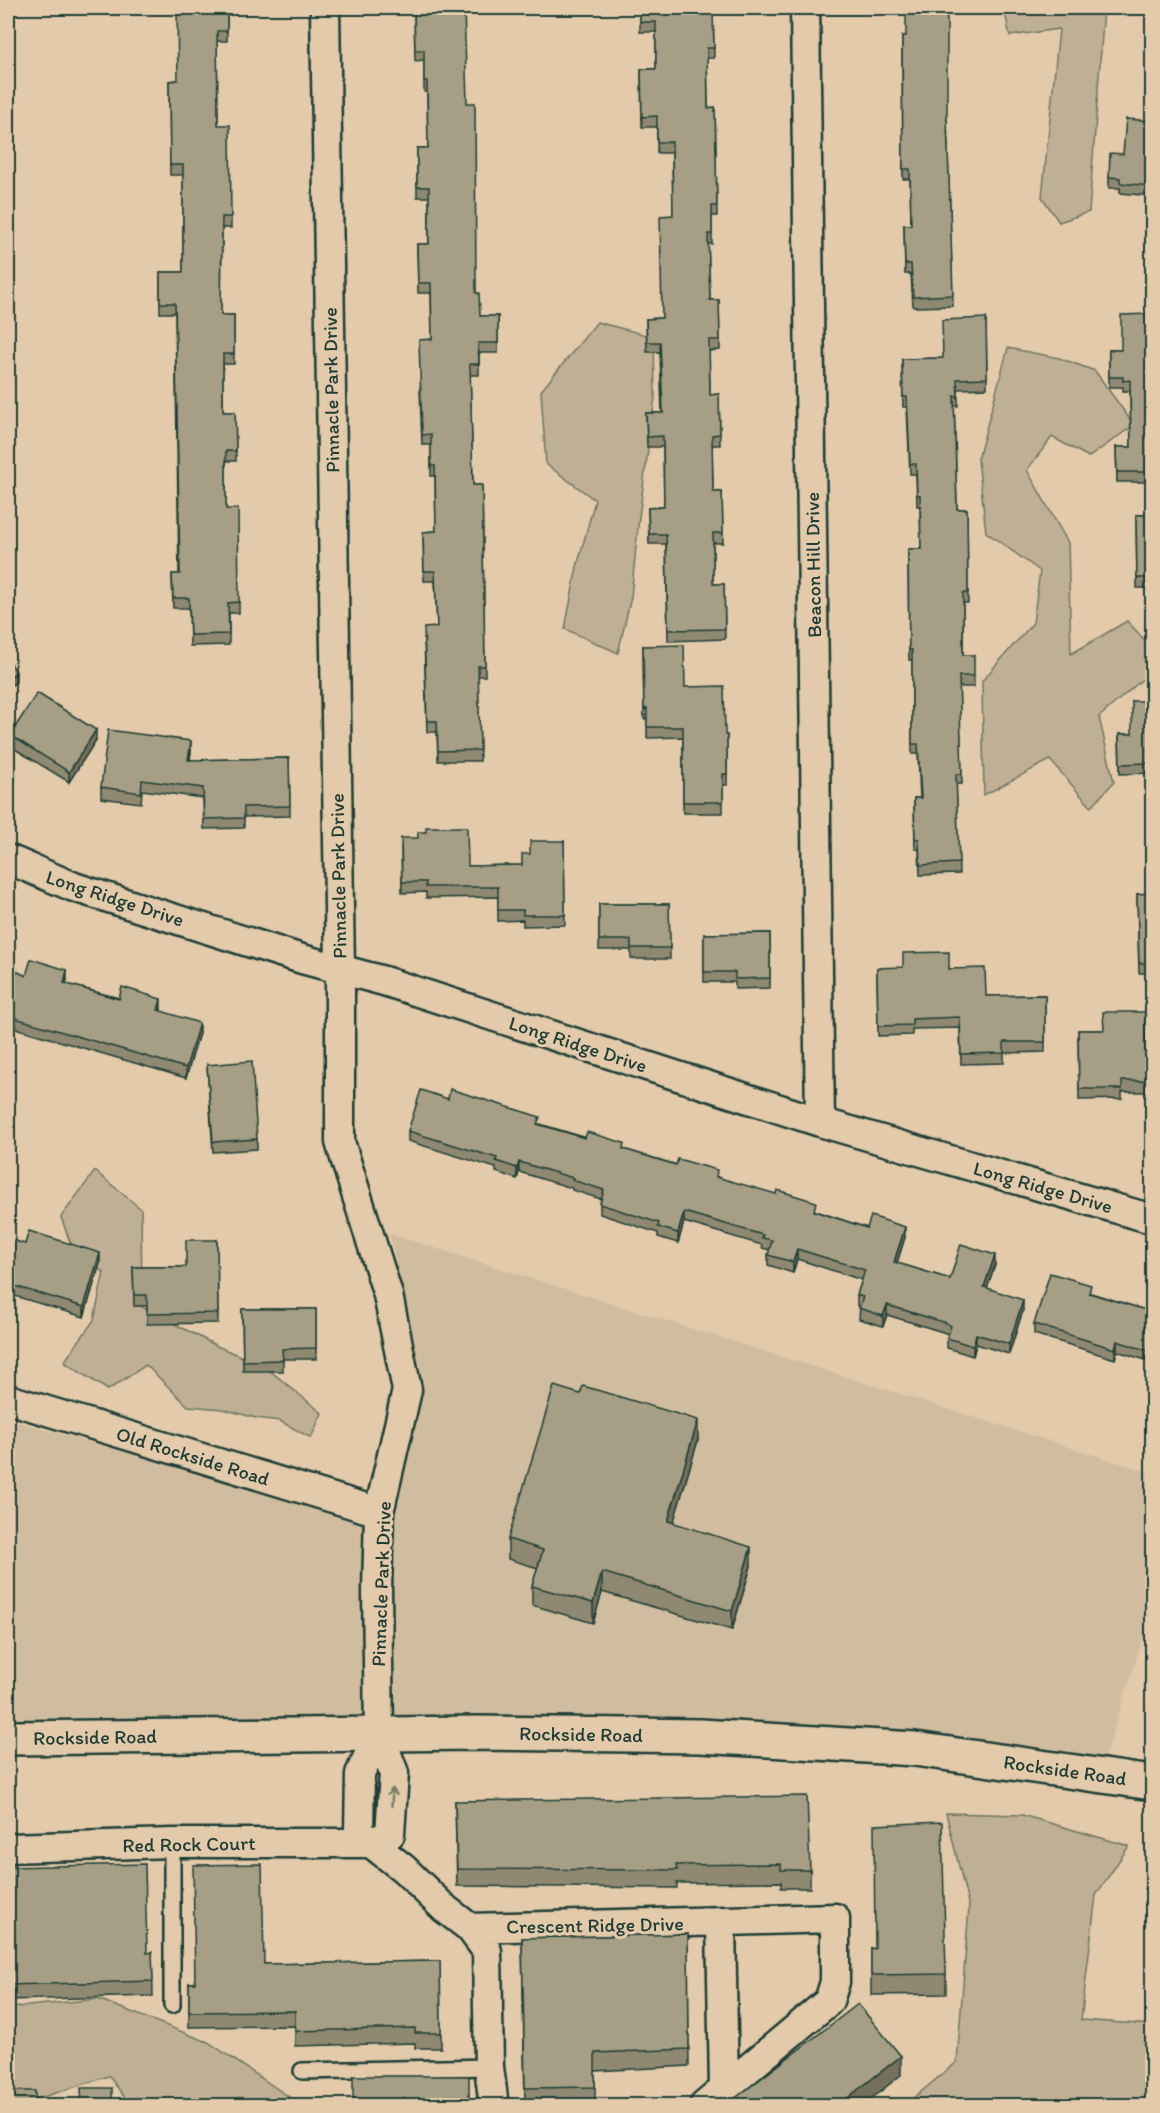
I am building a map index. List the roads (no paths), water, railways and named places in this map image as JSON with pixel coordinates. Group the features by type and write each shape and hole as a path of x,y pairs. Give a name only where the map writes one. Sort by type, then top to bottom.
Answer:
{"main road":[{"name":"Rockside Road","path":"8,1738 379,1733 701,1736 915,1749 1152,1783"}],"street":[{"name":"Pinnacle Park Drive","path":"325,8 340,969 340,1142 388,1295 407,1390 379,1512 377,1590 379,1733"},
{"name":"Beacon Hill Drive","path":"805,8 820,1122"},
{"name":"Long Ridge Drive","path":"8,859 74,886 384,981 820,1122 1152,1219"},
{"name":"Old Rockside Road","path":"8,1399 379,1512"},
{"path":"371,1843 390,1834 394,1773 379,1733"},
{"name":"Red Rock Court","path":"8,1848 172,1843 371,1843"},
{"name":"Crescent Ridge Drive","path":"371,1843 470,1928 487,1951 489,2067 495,2106"},
{"name":"Crescent Ridge Drive","path":"470,1928 835,1918 835,1982 829,2001 714,2097"},
{"name":"Crescent Ridge Drive","path":"714,2097 721,1922"}],"lane":[{"path":"172,1843 172,2005"},
{"path":"302,2071 489,2067"}]}
